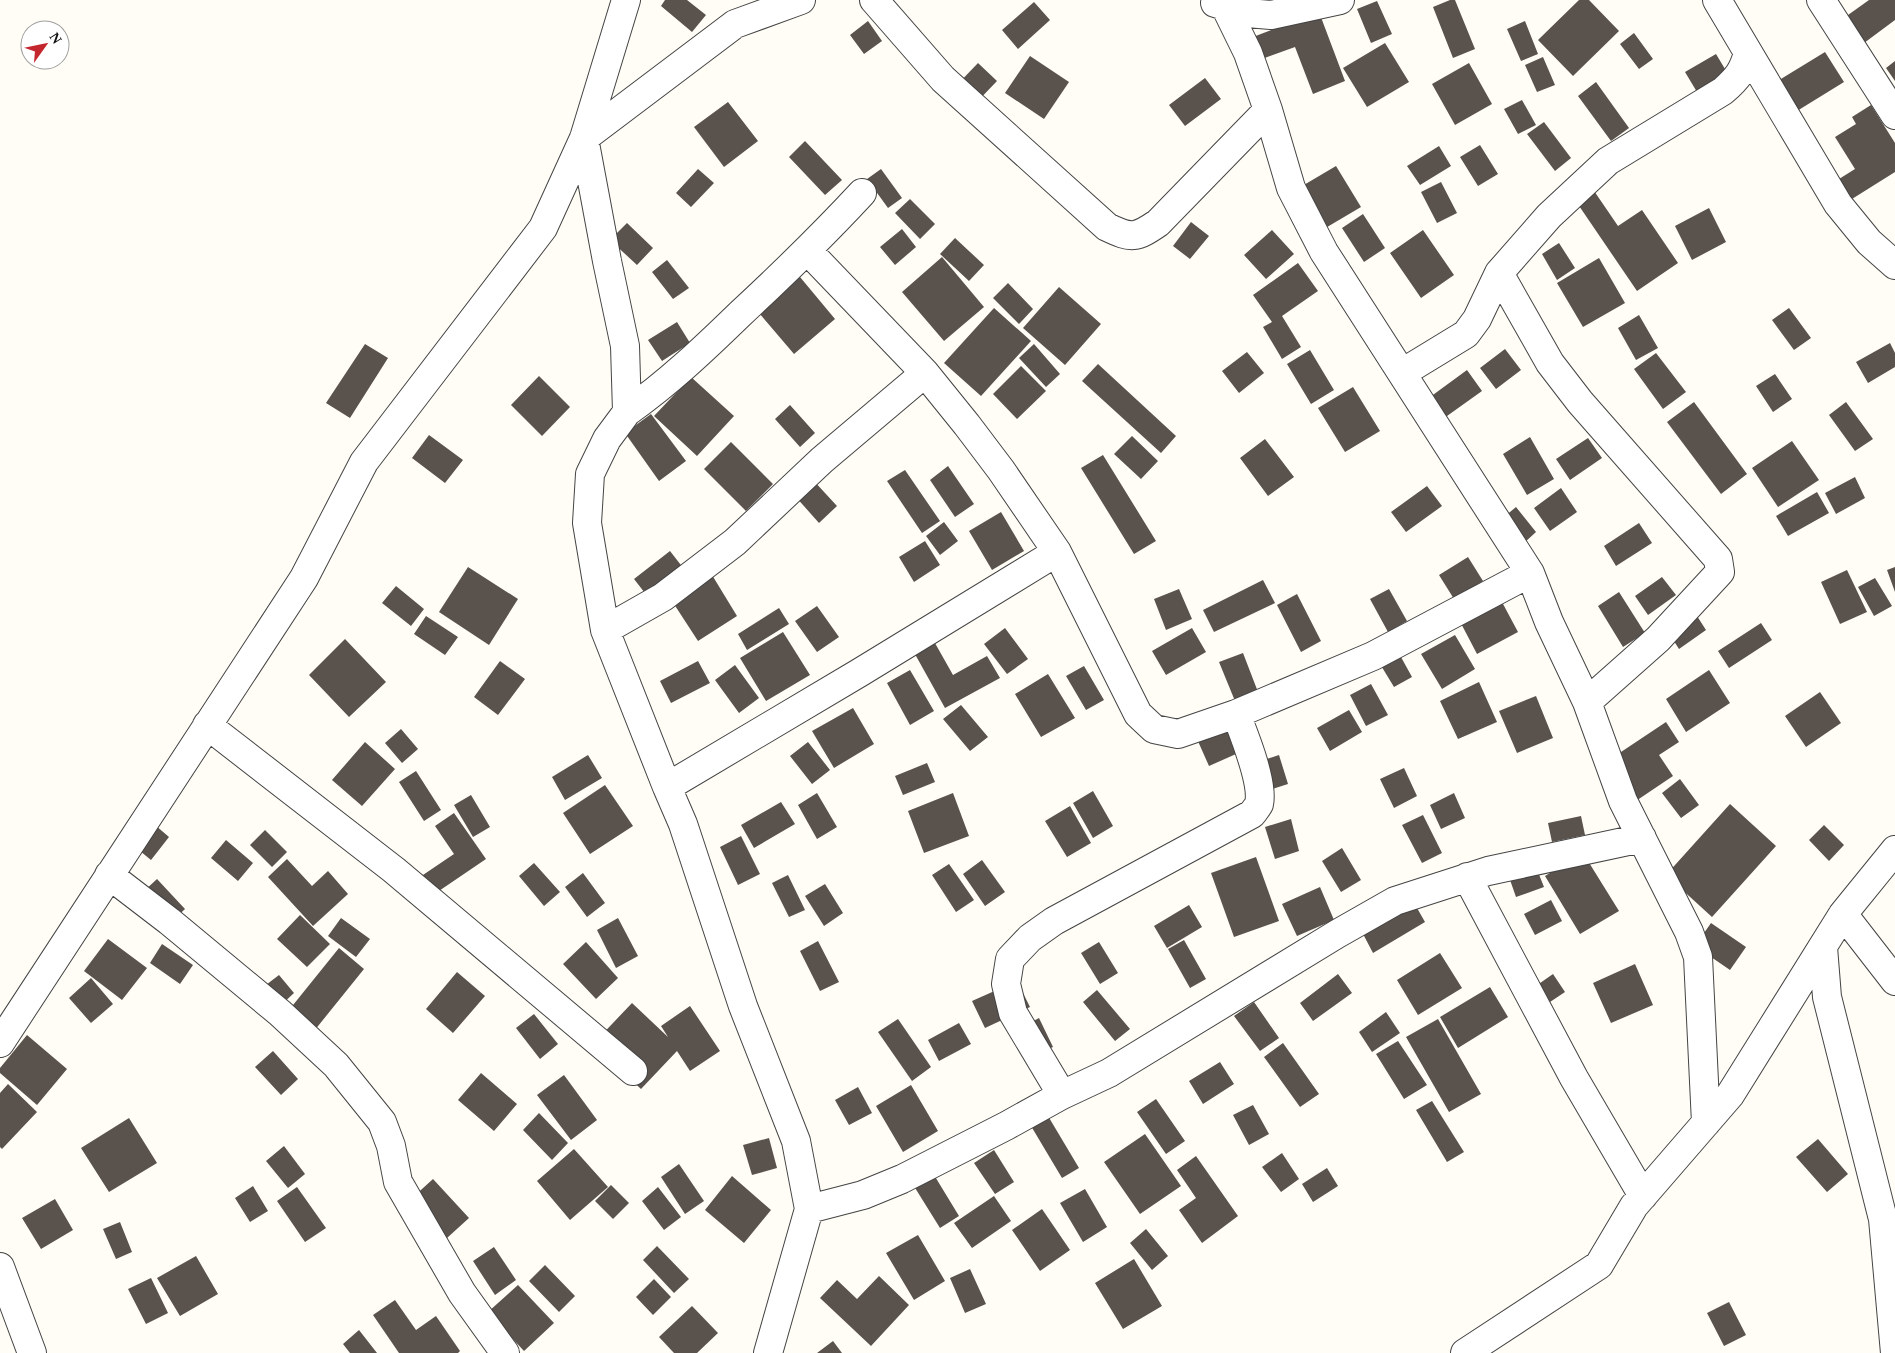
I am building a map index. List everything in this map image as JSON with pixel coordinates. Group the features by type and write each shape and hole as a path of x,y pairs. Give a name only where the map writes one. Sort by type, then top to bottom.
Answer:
{"street":[{"path":"0,1043 304,578 364,462 543,228 584,138 626,0"},
{"path":"584,138 735,24 801,0"},
{"path":"874,0 943,80 1107,227 1122,234 1140,235 1158,223 1268,110"},
{"path":"1216,2 1247,13 1271,15 1340,0"},
{"path":"1717,0 1838,204 1870,242 1895,264"},
{"path":"1821,0 1895,115"},
{"path":"1216,2 1248,53 1268,110 1291,188 1315,236 1530,573 1548,622 1588,702 1623,801 1698,956 1706,1123"},
{"path":"1402,373 1466,334 1477,319 1499,273 1549,216 1608,161 1723,91 1736,80 1744,69 1748,52"},
{"path":"584,138 607,261 626,346 627,412"},
{"path":"768,1353 809,1209 796,1141 743,1006 683,824 666,787 605,630 587,523 590,474 607,439 627,412 656,391 692,360 807,250 862,193"},
{"path":"807,250 925,373 967,425 1056,552 1138,714 1154,729 1178,734 1236,714 1373,656 1530,573"},
{"path":"1499,273 1550,363 1580,402 1718,560 1720,565 1720,572 1658,639 1588,702"},
{"path":"605,630 663,597 735,542 822,460 925,373"},
{"path":"666,787 859,673 1056,552"},
{"path":"1062,1095 1013,1013 1006,984 1010,959 1030,938 1054,921 1244,818 1256,809 1259,803 1259,789 1236,714"},
{"path":"208,725 394,870 633,1071"},
{"path":"809,1209 863,1195 902,1179 1062,1095 1109,1073 1328,939 1395,901 1488,871 1642,838"},
{"path":"1465,1353 1599,1265 1634,1206 1730,1095 1843,914 1895,850"},
{"path":"110,875 280,1013 336,1065 382,1122 391,1146 398,1182 462,1293 505,1353"},
{"path":"1467,877 1574,1078 1643,1196"},
{"path":"1843,914 1895,980"},
{"path":"1823,947 1826,997 1884,1218 1895,1353"},
{"path":"0,1267 32,1353"}],"building":[{"path":"665,0 687,0 706,15 692,32 661,6"},
{"path":"1450,0 1455,0 1475,49 1453,58 1433,7"},
{"path":"1579,0 1589,0 1619,31 1573,76 1538,40"},
{"path":"1869,0 1895,0 1895,20 1860,46 1841,20"},
{"path":"1377,1 1392,34 1371,43 1357,9"},
{"path":"1034,2 1050,20 1018,49 1002,30"},
{"path":"1319,12 1345,81 1313,94 1295,47 1262,59 1253,37"},
{"path":"868,21 882,41 864,54 850,35"},
{"path":"1525,21 1538,54 1521,61 1507,29"},
{"path":"1634,33 1653,59 1639,69 1620,44"},
{"path":"1385,43 1409,82 1367,107 1343,68"},
{"path":"1825,52 1844,82 1784,119 1766,88"},
{"path":"1716,54 1728,74 1697,92 1685,72"},
{"path":"1030,56 1069,82 1044,119 1005,93"},
{"path":"1543,57 1555,85 1537,92 1525,65"},
{"path":"1895,61 1895,81 1886,68"},
{"path":"978,63 997,81 974,105 955,87"},
{"path":"1469,63 1492,104 1455,125 1432,84"},
{"path":"1205,78 1221,99 1185,126 1169,105"},
{"path":"1596,82 1629,128 1611,141 1578,96"},
{"path":"1522,100 1536,125 1518,134 1504,109"},
{"path":"728,102 758,141 724,167 694,127"},
{"path":"1871,105 1895,143 1895,172 1836,209 1823,189 1855,169 1835,137 1856,124 1852,117"},
{"path":"1544,122 1571,158 1555,171 1527,134"},
{"path":"805,141 842,180 825,195 789,157"},
{"path":"1480,145 1498,174 1478,186 1460,157"},
{"path":"1439,146 1451,166 1420,185 1407,166"},
{"path":"1336,166 1361,207 1317,233 1292,192"},
{"path":"698,169 714,183 691,207 676,193"},
{"path":"881,169 902,198 888,208 867,179"},
{"path":"1441,182 1457,213 1437,223 1421,192"},
{"path":"1590,185 1618,226 1642,210 1678,263 1637,291 1573,197"},
{"path":"910,199 935,224 920,239 895,213"},
{"path":"1709,208 1726,242 1692,260 1675,226"},
{"path":"1363,214 1385,248 1364,262 1342,228"},
{"path":"1191,222 1209,236 1190,259 1173,246"},
{"path":"627,223 653,248 637,265 610,240"},
{"path":"902,229 916,247 895,265 880,247"},
{"path":"1272,230 1294,254 1266,279 1244,255"},
{"path":"1423,230 1454,275 1421,298 1390,253"},
{"path":"955,238 984,265 969,281 940,254"},
{"path":"1559,243 1575,268 1557,280 1542,254"},
{"path":"942,257 984,307 944,341 902,292"},
{"path":"1599,258 1625,303 1583,327 1557,283"},
{"path":"667,260 689,288 673,299 652,272"},
{"path":"1298,263 1318,291 1282,316 1301,347 1282,359 1263,327 1272,322 1253,295"},
{"path":"800,277 835,319 794,354 759,313"},
{"path":"1008,283 1033,309 1019,324 993,298"},
{"path":"1059,287 1101,324 1065,365 1023,328"},
{"path":"994,308 1031,341 981,396 944,363"},
{"path":"1789,308 1811,338 1794,350 1772,320"},
{"path":"1639,315 1658,348 1636,360 1618,328"},
{"path":"677,322 690,343 662,361 648,340"},
{"path":"1890,343 1895,353 1895,367 1868,383 1856,362"},
{"path":"365,344 388,358 350,418 326,403"},
{"path":"1034,344 1060,374 1046,387 1019,358"},
{"path":"1505,349 1521,370 1496,389 1480,368"},
{"path":"1310,350 1334,390 1311,404 1287,364"},
{"path":"1247,352 1264,373 1239,393 1222,371"},
{"path":"1656,353 1686,392 1663,409 1634,369"},
{"path":"1098,364 1176,436 1161,453 1082,381"},
{"path":"1021,366 1046,391 1017,419 993,394"},
{"path":"1467,370 1482,391 1440,421 1426,400"},
{"path":"1775,374 1792,399 1773,412 1756,386"},
{"path":"539,376 570,407 542,436 511,405"},
{"path":"691,377 734,416 697,456 654,416"},
{"path":"1353,387 1380,431 1345,452 1318,408"},
{"path":"1694,402 1747,474 1721,494 1667,422"},
{"path":"1846,402 1873,439 1855,451 1829,415"},
{"path":"790,405 815,433 800,447 775,419"},
{"path":"651,414 686,461 659,481 625,433"},
{"path":"429,435 463,460 445,483 412,458"},
{"path":"1132,436 1158,461 1141,479 1114,454"},
{"path":"1530,437 1554,479 1527,495 1503,454"},
{"path":"1588,438 1602,458 1570,480 1556,459"},
{"path":"1265,439 1294,477 1268,496 1240,458"},
{"path":"1792,441 1819,480 1778,507 1752,468"},
{"path":"731,442 773,484 746,511 704,469"},
{"path":"1103,455 1156,541 1134,554 1081,468"},
{"path":"948,466 974,504 955,517 930,480"},
{"path":"905,470 940,521 922,533 887,481"},
{"path":"1855,477 1865,498 1836,514 1825,493"},
{"path":"813,480 837,506 819,523 795,496"},
{"path":"1427,486 1442,506 1406,532 1391,512"},
{"path":"1561,488 1577,512 1550,531 1534,508"},
{"path":"1817,492 1829,513 1788,536 1776,516"},
{"path":"1516,507 1536,532 1524,543 1504,517"},
{"path":"1001,512 1024,551 992,570 969,531"},
{"path":"944,522 958,541 940,555 926,536"},
{"path":"1639,523 1652,543 1616,566 1604,546"},
{"path":"925,541 940,565 914,582 899,557"},
{"path":"670,551 684,569 648,597 634,579"},
{"path":"1468,557 1483,581 1454,599 1439,575"},
{"path":"468,567 518,599 489,645 439,612"},
{"path":"1895,567 1895,592 1887,570"},
{"path":"1847,570 1867,612 1840,624 1821,582"},
{"path":"712,575 737,616 698,641 672,601"},
{"path":"1662,577 1676,595 1648,615 1635,596"},
{"path":"1875,578 1892,606 1874,616 1858,587"},
{"path":"1263,580 1275,603 1214,632 1203,610"},
{"path":"396,586 424,609 411,626 382,603"},
{"path":"1179,589 1192,619 1166,630 1154,599"},
{"path":"1389,589 1407,621 1388,632 1370,599"},
{"path":"1495,589 1518,632 1477,654 1454,610"},
{"path":"1619,592 1645,633 1623,647 1598,606"},
{"path":"1297,594 1321,641 1301,652 1277,605"},
{"path":"817,606 839,637 817,652 795,621"},
{"path":"779,608 789,624 747,650 738,634"},
{"path":"426,616 458,637 445,655 414,634"},
{"path":"1697,616 1706,630 1679,649 1670,635"},
{"path":"1761,623 1772,640 1729,668 1718,651"},
{"path":"1005,628 1028,659 1007,674 984,644"},
{"path":"1192,628 1206,652 1166,675 1152,651"},
{"path":"783,632 810,675 766,701 740,658"},
{"path":"1455,635 1475,669 1442,689 1421,654"},
{"path":"931,636 953,675 987,656 1000,678 945,708 911,647"},
{"path":"345,639 386,682 349,717 309,675"},
{"path":"1396,648 1412,677 1394,687 1377,659"},
{"path":"1243,653 1258,692 1235,701 1219,662"},
{"path":"500,661 525,679 498,715 474,697"},
{"path":"698,661 710,683 671,703 660,681"},
{"path":"735,665 759,698 739,713 715,680"},
{"path":"1084,666 1104,700 1086,710 1066,676"},
{"path":"910,670 934,711 910,725 887,683"},
{"path":"1709,670 1730,703 1686,732 1666,699"},
{"path":"1048,674 1075,718 1041,737 1015,694"},
{"path":"1479,682 1497,722 1458,739 1440,701"},
{"path":"1371,684 1388,715 1366,726 1350,695"},
{"path":"1820,692 1841,723 1806,747 1785,716"},
{"path":"1536,696 1553,738 1517,753 1499,711"},
{"path":"961,705 988,737 970,751 943,719"},
{"path":"853,708 874,744 834,768 812,731"},
{"path":"1349,710 1362,732 1330,751 1317,728"},
{"path":"1666,722 1679,742 1659,755 1673,776 1624,809 1597,768"},
{"path":"1233,723 1245,750 1209,766 1197,739"},
{"path":"401,729 418,749 402,763 385,743"},
{"path":"365,742 395,769 362,806 332,780"},
{"path":"808,742 830,770 812,784 790,756"},
{"path":"588,755 602,778 565,800 552,777"},
{"path":"1279,755 1288,784 1266,791 1258,762"},
{"path":"927,763 935,782 903,795 895,776"},
{"path":"1404,768 1417,796 1394,808 1380,779"},
{"path":"416,771 441,810 424,821 399,782"},
{"path":"1680,779 1699,805 1681,818 1662,793"},
{"path":"605,785 633,826 590,854 563,813"},
{"path":"1093,791 1113,826 1093,838 1073,803"},
{"path":"817,793 837,827 817,839 798,805"},
{"path":"953,793 969,836 924,853 908,811"},
{"path":"1454,793 1465,818 1441,829 1430,805"},
{"path":"471,795 490,827 473,837 454,805"},
{"path":"781,802 795,824 754,848 741,825"},
{"path":"1730,804 1776,846 1712,917 1666,875"},
{"path":"1070,806 1091,843 1067,857 1045,821"},
{"path":"454,813 486,859 433,895 420,877 454,854 435,826"},
{"path":"1423,815 1442,853 1422,863 1402,825"},
{"path":"1581,816 1585,835 1552,842 1548,823"},
{"path":"148,819 169,837 151,860 129,842"},
{"path":"1291,819 1299,851 1275,859 1265,827"},
{"path":"1824,825 1844,845 1829,861 1809,840"},
{"path":"265,830 287,852 272,867 250,845"},
{"path":"741,836 760,874 738,885 720,847"},
{"path":"226,840 253,863 238,881 211,858"},
{"path":"1342,848 1361,880 1341,892 1322,861"},
{"path":"1583,853 1619,911 1580,934 1545,876"},
{"path":"1256,857 1279,921 1234,937 1211,873"},
{"path":"287,859 312,886 328,871 348,894 313,926 268,877"},
{"path":"982,860 1005,892 985,906 963,874"},
{"path":"534,863 560,892 544,906 519,876"},
{"path":"949,864 974,900 956,912 932,875"},
{"path":"1536,867 1544,887 1516,897 1509,877"},
{"path":"583,873 605,903 587,917 565,887"},
{"path":"788,875 805,910 789,917 772,883"},
{"path":"157,879 185,909 171,922 143,892"},
{"path":"825,884 843,913 824,926 805,896"},
{"path":"1320,887 1334,920 1297,936 1282,904"},
{"path":"1551,900 1562,921 1535,935 1524,914"},
{"path":"1413,901 1425,922 1373,953 1362,932"},
{"path":"1189,905 1202,927 1167,948 1154,926"},
{"path":"300,915 330,944 307,967 277,939"},
{"path":"341,918 370,939 356,957 328,936"},
{"path":"618,918 638,956 616,968 597,930"},
{"path":"1711,923 1746,947 1730,970 1695,946"},
{"path":"108,939 147,968 122,1000 84,971"},
{"path":"1184,940 1206,979 1190,988 1168,949"},
{"path":"818,941 839,982 820,991 800,951"},
{"path":"586,942 618,978 596,999 563,964"},
{"path":"1099,942 1118,973 1100,984 1081,953"},
{"path":"162,944 193,965 180,984 150,963"},
{"path":"339,948 364,969 310,1036 285,1015"},
{"path":"1440,953 1462,988 1418,1015 1397,980"},
{"path":"1635,964 1653,1005 1611,1023 1593,983"},
{"path":"457,972 485,996 453,1033 426,1009"},
{"path":"1338,974 1352,993 1313,1021 1300,1003"},
{"path":"1553,974 1565,992 1535,1012 1523,995"},
{"path":"279,975 294,993 279,1007 262,988"},
{"path":"91,978 113,1004 91,1023 69,998"},
{"path":"1017,981 1030,1007 985,1028 972,1001"},
{"path":"1490,987 1508,1017 1458,1048 1440,1017"},
{"path":"1097,990 1130,1029 1115,1041 1083,1002"},
{"path":"1254,1002 1279,1038 1260,1051 1234,1016"},
{"path":"632,1003 668,1037 661,1026 690,1006 720,1051 690,1071 677,1051 641,1089 593,1044"},
{"path":"1386,1012 1400,1033 1372,1052 1359,1032"},
{"path":"534,1014 558,1044 540,1059 516,1028"},
{"path":"1039,1018 1053,1047 1037,1054 1024,1026"},
{"path":"898,1019 931,1067 912,1081 878,1032"},
{"path":"1438,1019 1481,1094 1449,1112 1406,1037"},
{"path":"959,1023 971,1044 939,1061 928,1040"},
{"path":"27,1035 67,1069 37,1105 0,1073 0,1068"},
{"path":"1398,1041 1427,1085 1404,1099 1376,1054"},
{"path":"1283,1043 1319,1094 1300,1107 1264,1057"},
{"path":"273,1051 298,1079 281,1095 255,1067"},
{"path":"1220,1062 1234,1084 1203,1104 1189,1081"},
{"path":"481,1073 517,1104 494,1131 458,1100"},
{"path":"564,1075 597,1120 571,1140 537,1095"},
{"path":"8,1084 37,1112 2,1149 0,1147 0,1093"},
{"path":"911,1085 938,1131 903,1152 876,1106"},
{"path":"858,1087 872,1113 849,1125 835,1100"},
{"path":"1156,1099 1185,1141 1166,1154 1137,1112"},
{"path":"1432,1101 1464,1152 1447,1162 1416,1110"},
{"path":"1253,1105 1269,1134 1249,1145 1233,1115"},
{"path":"539,1113 568,1143 552,1160 523,1130"},
{"path":"1048,1116 1079,1168 1062,1178 1031,1126"},
{"path":"129,1118 157,1163 109,1192 81,1148"},
{"path":"1145,1134 1181,1186 1140,1214 1104,1162"},
{"path":"769,1138 777,1168 752,1175 743,1145"},
{"path":"1818,1139 1848,1174 1827,1192 1796,1157"},
{"path":"284,1146 305,1174 288,1188 266,1161"},
{"path":"574,1149 608,1187 570,1220 537,1181"},
{"path":"994,1150 1014,1182 995,1194 974,1163"},
{"path":"1282,1153 1299,1179 1281,1192 1262,1167"},
{"path":"1196,1156 1238,1216 1202,1243 1179,1210 1196,1198 1177,1170"},
{"path":"679,1164 704,1201 685,1214 661,1177"},
{"path":"1327,1168 1338,1186 1313,1202 1302,1184"},
{"path":"931,1170 959,1216 940,1228 912,1183"},
{"path":"732,1176 771,1210 744,1243 705,1210"},
{"path":"433,1179 469,1218 436,1248 400,1209"},
{"path":"611,1185 629,1203 613,1219 595,1201"},
{"path":"253,1186 268,1211 250,1222 235,1198"},
{"path":"297,1187 326,1228 305,1242 277,1201"},
{"path":"658,1187 681,1217 664,1230 642,1201"},
{"path":"1085,1189 1107,1227 1083,1242 1060,1203"},
{"path":"994,1196 1011,1221 972,1248 954,1223"},
{"path":"55,1199 73,1230 41,1249 22,1218"},
{"path":"1042,1209 1070,1250 1040,1271 1012,1230"},
{"path":"120,1222 132,1252 116,1259 103,1229"},
{"path":"1146,1229 1168,1256 1152,1270 1130,1243"},
{"path":"918,1235 945,1281 914,1300 886,1253"},
{"path":"657,1246 689,1279 674,1293 643,1260"},
{"path":"494,1247 516,1280 495,1295 473,1261"},
{"path":"196,1256 218,1294 180,1316 157,1278"},
{"path":"1134,1259 1162,1306 1123,1329 1095,1283"},
{"path":"545,1265 575,1296 559,1312 529,1281"},
{"path":"970,1269 986,1304 965,1313 950,1278"},
{"path":"879,1276 909,1305 871,1346 820,1298 837,1280 857,1299"},
{"path":"151,1278 168,1313 146,1324 128,1289"},
{"path":"654,1279 671,1297 653,1315 636,1297"},
{"path":"518,1285 554,1323 524,1351 488,1312"},
{"path":"395,1300 416,1330 436,1316 460,1351 458,1353 399,1353 373,1315"},
{"path":"1729,1302 1746,1335 1724,1346 1707,1313"},
{"path":"692,1306 718,1333 697,1353 674,1353 659,1337"},
{"path":"359,1330 377,1353 350,1353 343,1344"},
{"path":"833,1341 842,1353 817,1353"}]}
